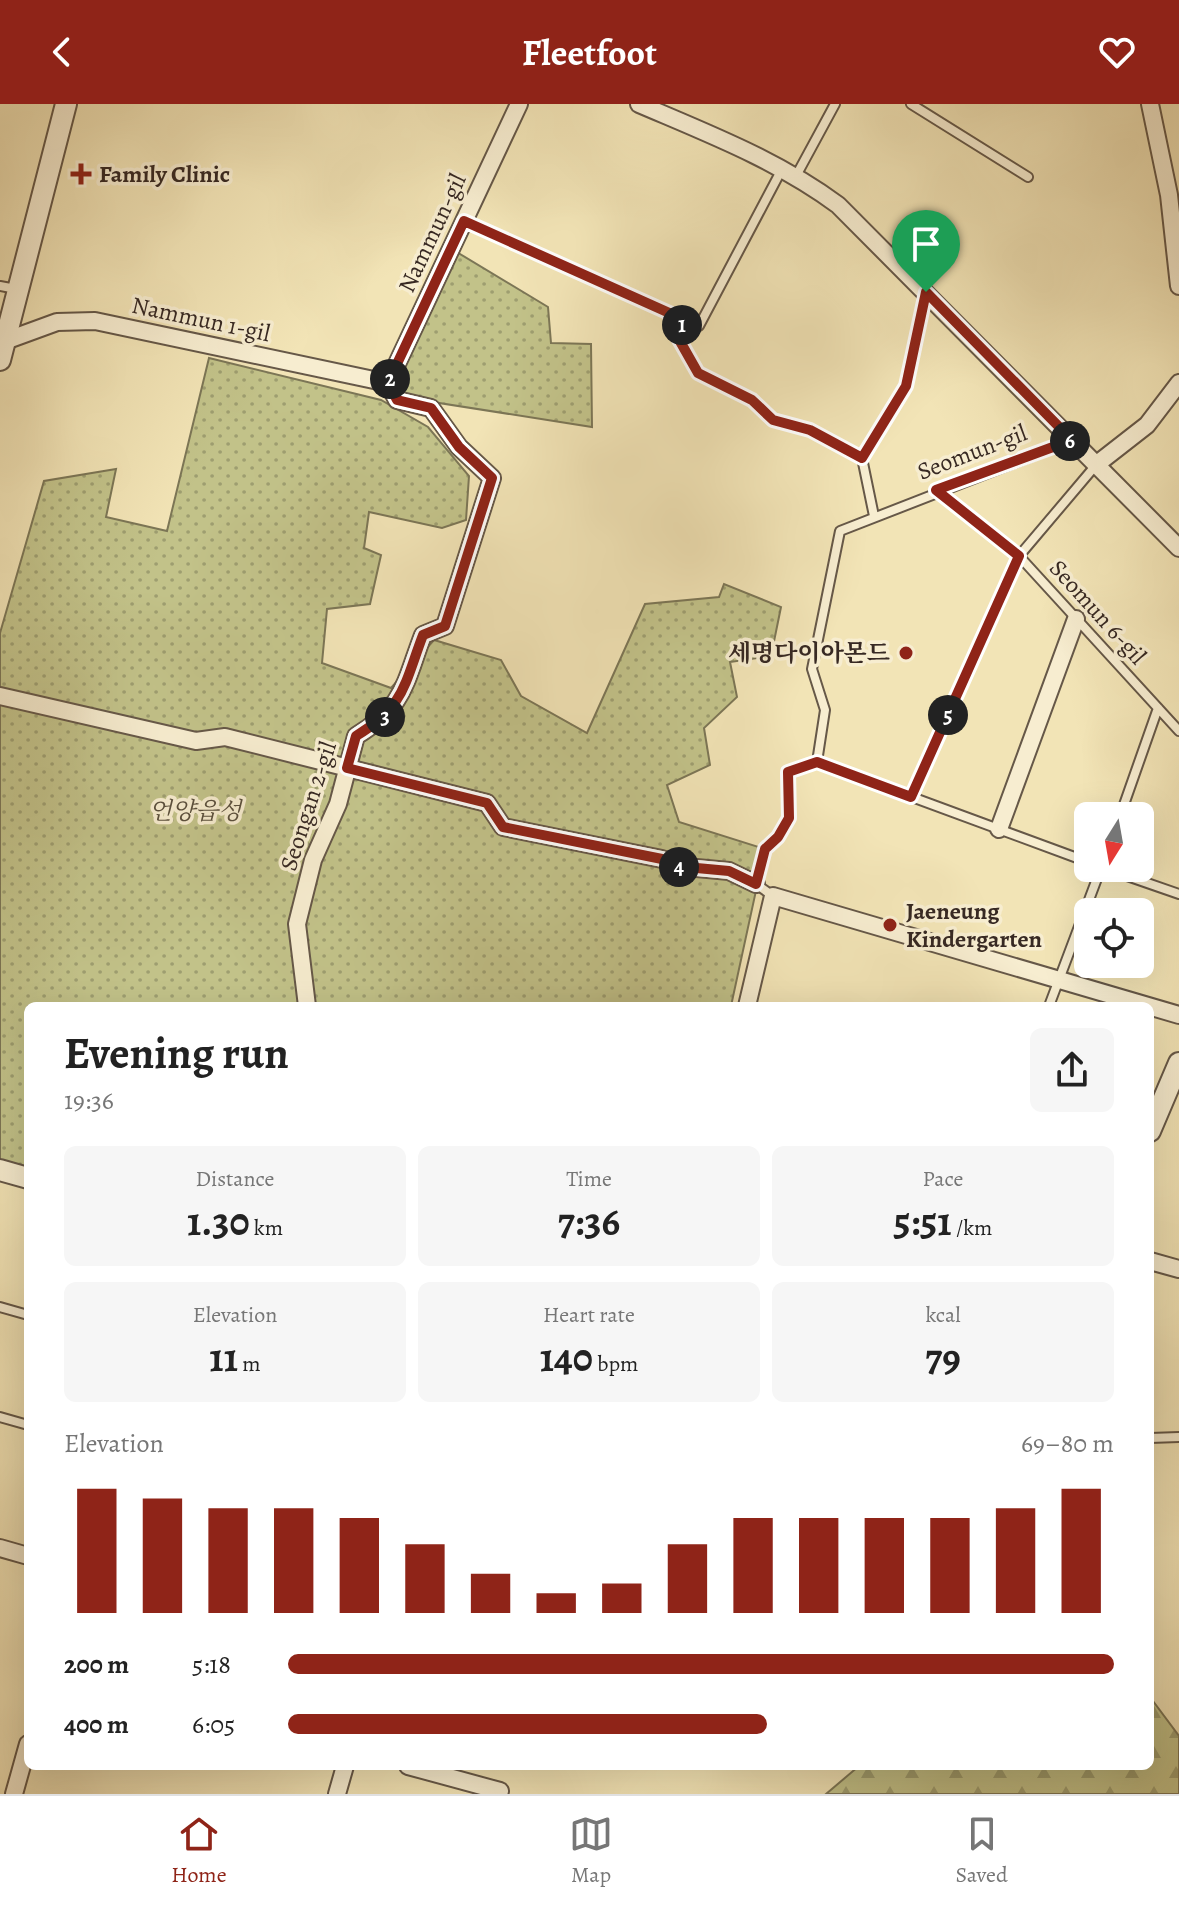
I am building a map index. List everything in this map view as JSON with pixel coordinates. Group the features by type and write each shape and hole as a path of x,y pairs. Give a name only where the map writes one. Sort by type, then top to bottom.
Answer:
{"street":[{"path":"2,351 8,288 66,104"},
{"name":"Nammun-gil","path":"388,383 519,104"},
{"path":"639,104 736,144 789,172 838,205 1179,548"},
{"path":"1150,104 1174,195 1179,286"},
{"name":"Nammun 1-gil","path":"2,351 57,322 95,321 388,383"},
{"name":"Seongan 2-gil","path":"307,1002 297,924 313,860 338,804 356,736 383,720 404,693 423,635 445,626 492,478 459,447 431,408 397,400 388,383"},
{"path":"1097,464 1154,419 1179,383"},
{"path":"999,829 1076,619"},
{"path":"0,696 196,741 225,737 487,803 503,827 662,859 675,866 729,871 756,884"},
{"path":"748,1002 773,896 1136,1002"},
{"path":"1154,1007 1179,1015"},
{"path":"1154,1122 1179,1063"},
{"path":"0,1170 24,1177"},
{"path":"1154,1262 1179,1269"},
{"path":"0,1548 24,1555"},
{"path":"14,1794 24,1758"},
{"path":"337,1794 344,1770"},
{"path":"423,1770 500,1791"}],"lane":[{"path":"464,221 699,326 789,172 835,104"},
{"path":"911,104 1028,177"},
{"path":"874,516 862,458 906,386 926,292"},
{"path":"685,320 677,336 698,373 752,400 773,420 810,430 862,458"},
{"name":"Seomun-gil","path":"817,762 825,710 812,669 840,531 936,490 1072,440"},
{"path":"911,797 1019,556 1097,464"},
{"name":"Seomun 6-gil","path":"936,490 1019,556 1179,731"},
{"path":"1125,802 1158,708"},
{"path":"773,896 756,884 765,849 778,837 789,818 788,772 817,762 1074,857"},
{"path":"1051,1002 1098,882"},
{"path":"1144,882 1179,894"},
{"path":"0,1307 24,1314"},
{"path":"0,1417 24,1424"},
{"path":"1154,1438 1179,1437"}],"green space":[{"path":"455,251 548,307 551,343 591,344 592,427 401,397 395,381"},
{"name":"언양읍성","path":"209,358 381,400 428,427 469,476 466,520 442,528 369,512 364,548 381,555 370,604 327,609 322,663 391,688 434,640 501,660 521,696 587,733 645,604 719,597 724,584 781,607 771,656 730,662 737,697 704,728 710,765 667,785 679,822 765,849 732,1002 24,1002 24,1169 0,1162 0,633 44,481 116,469 106,517 167,531"},
{"path":"1154,1702 1179,1736 1179,1794 826,1794 854,1770 1154,1770"}],"place":[{"name":"Family Clinic","path":"81,174"},
{"name":"세명다이아몬드","path":"906,653"},
{"name":"Jaeneung Kindergarten","path":"890,925"}],"route":[{"path":"464,221 685,320 677,336 698,373 752,400 773,420 810,430 862,458 906,386 926,292 1072,440 936,490 1019,556 911,797 817,762 788,772 789,818 778,837 765,849 756,884 729,871 721,873 675,866 662,859 503,827 487,803 347,768 356,736 383,720 404,693 423,635 445,626 492,478 459,447 431,408 397,400 388,383 464,221"}]}
